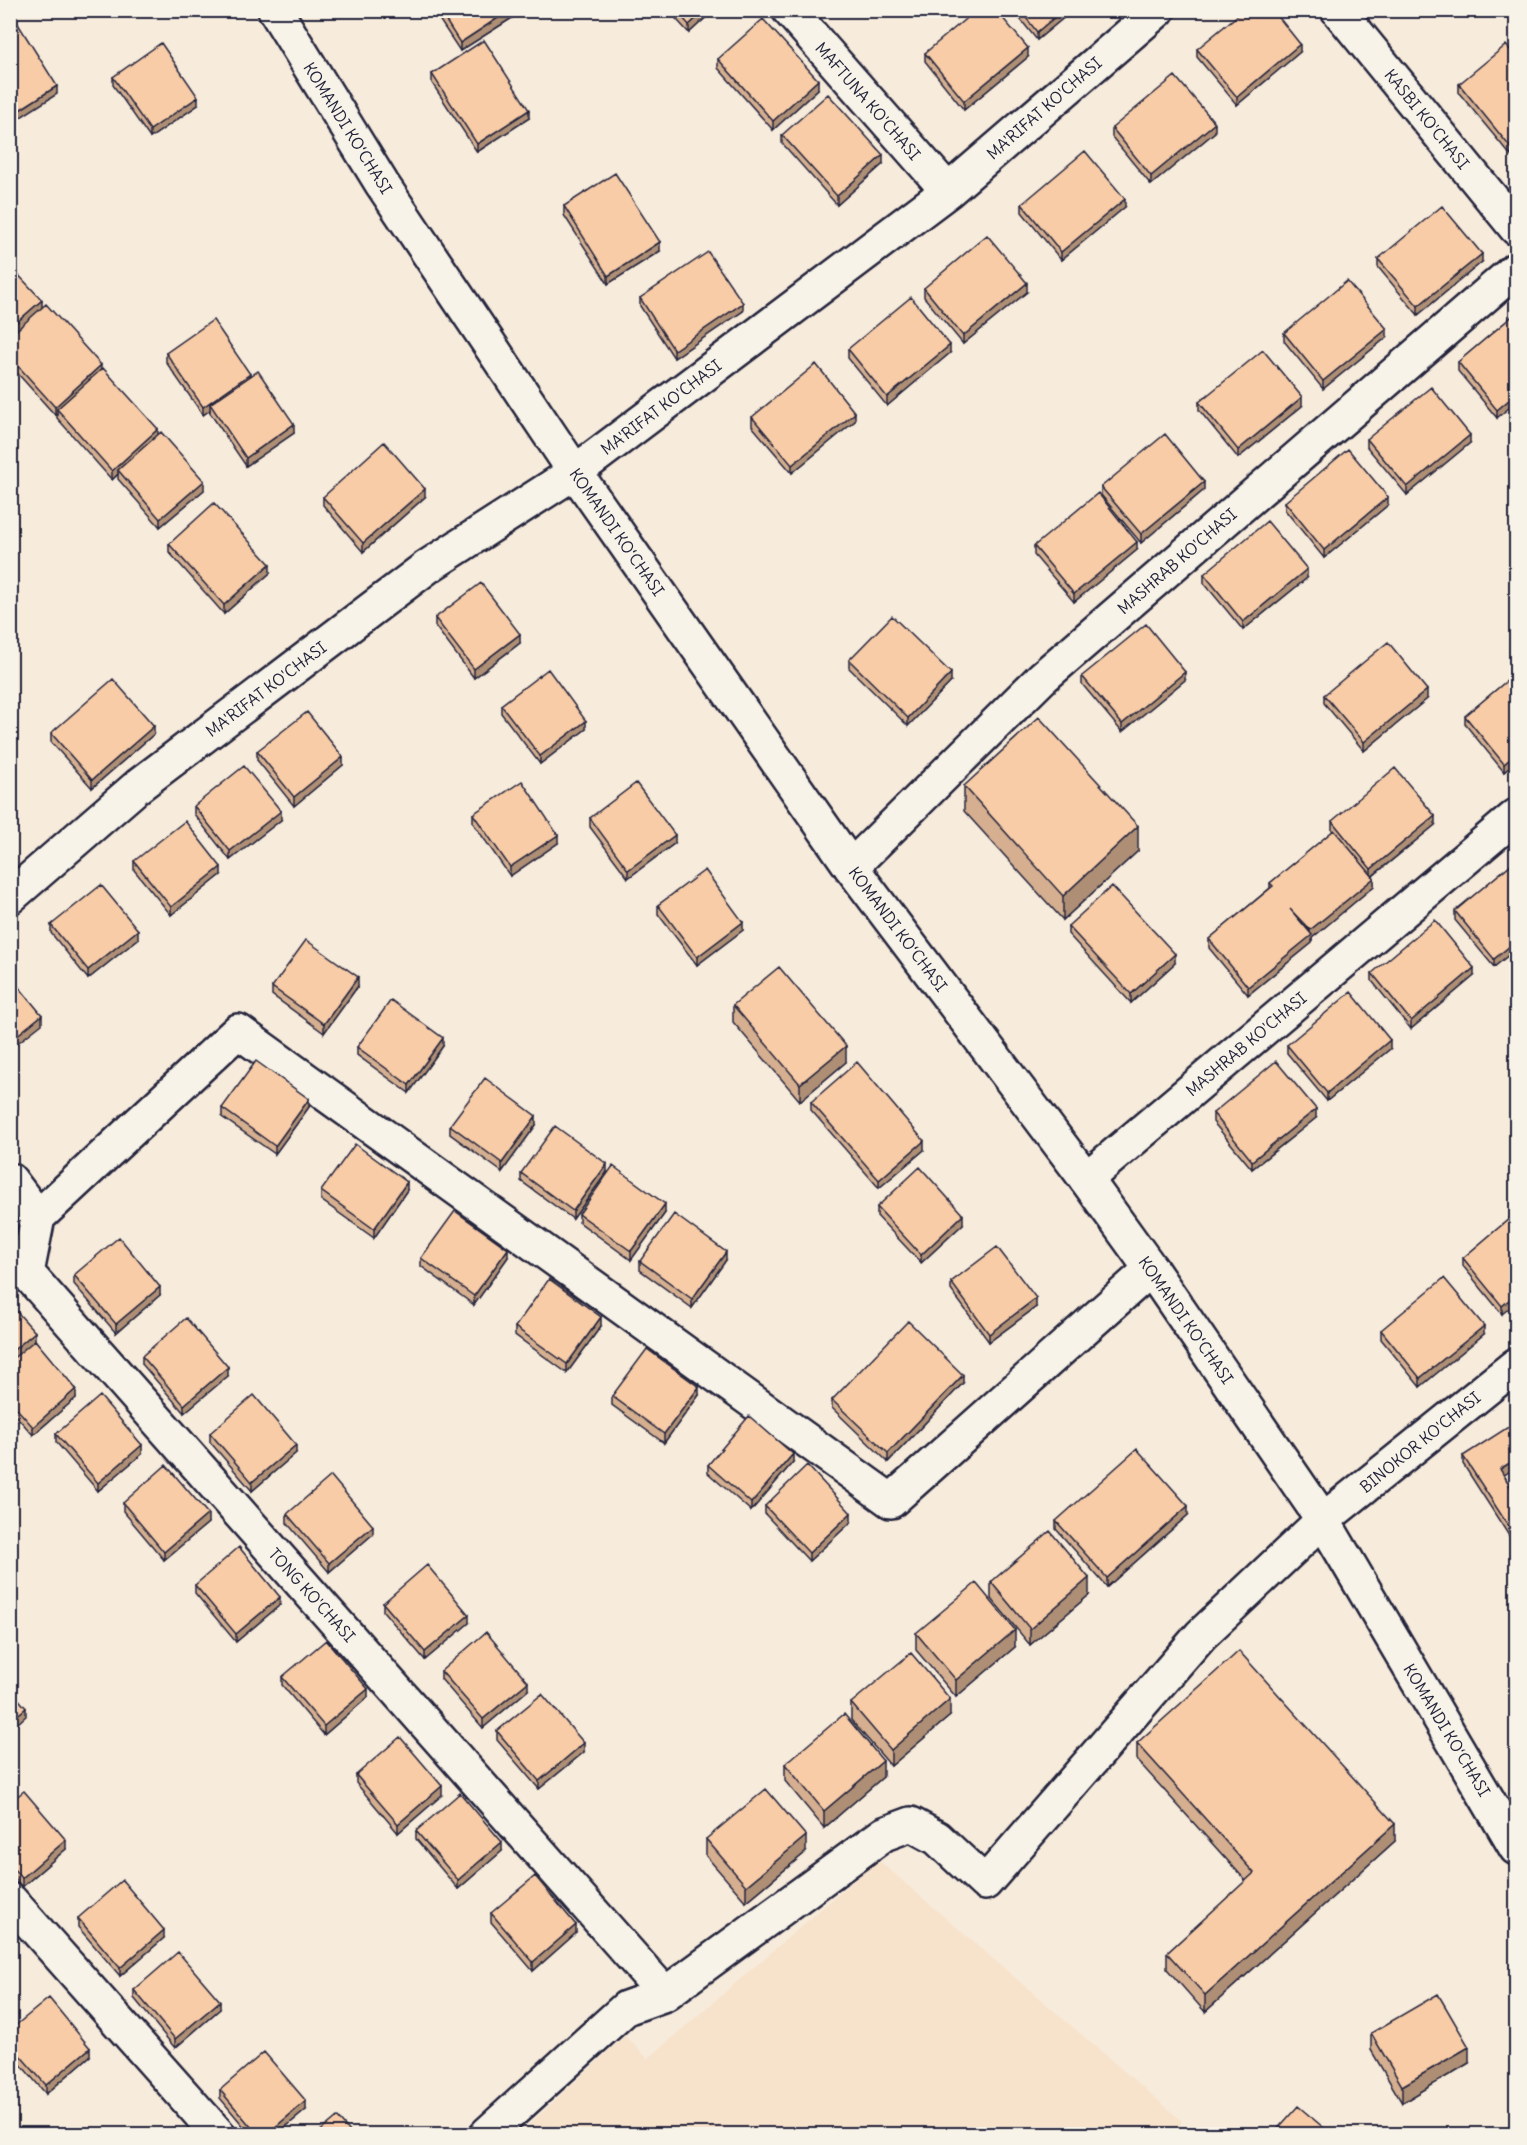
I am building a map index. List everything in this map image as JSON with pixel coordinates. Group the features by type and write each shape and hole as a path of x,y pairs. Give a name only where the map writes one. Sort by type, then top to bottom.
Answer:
{"street":[{"name":"KOMANDI KO‘CHASI","path":"275,10 382,184 575,472 851,867 1151,1269 1323,1520 1516,1848"},
{"name":"MAFTUNA KO'CHASI","path":"789,10 948,191"},
{"name":"MA'RIFAT KO'CHASI","path":"10,897 138,786 427,567 575,472 948,191 1158,10"},
{"name":"KASBI KO'CHASI","path":"1338,10 1516,228"},
{"name":"MASHRAB KO'CHASI","path":"851,867 1042,678 1516,269"},
{"name":"MASHRAB KO'CHASI","path":"1086,1179 1516,816"},
{"path":"10,1180 38,1217 238,1031 891,1501 1151,1269"},
{"name":"TONG KO'CHASI","path":"38,1217 27,1273 665,1994"},
{"name":"BINOKOR KO'CHASI","path":"665,1994 884,1834 911,1824 937,1838 985,1883 1200,1635 1323,1520 1516,1365"},
{"path":"10,1900 218,2134"},
{"path":"487,2134 626,2008 665,1994"}],"shaded area":[{"path":"878,1860 1182,2121 1175,2134 519,2134 625,2036 648,2059"}],"building":[{"path":"439,10 510,10 460,43"},
{"path":"676,10 705,10 689,25"},
{"path":"976,10 996,10 1028,48 964,101 925,53"},
{"path":"1020,10 1063,10 1037,32"},
{"path":"1244,10 1273,10 1300,44 1237,97 1197,49"},
{"path":"13,16 57,86 10,116 10,18"},
{"path":"763,19 818,80 773,121 718,59"},
{"path":"484,40 529,110 477,144 432,74"},
{"path":"161,43 198,97 150,130 113,77"},
{"path":"1506,45 1516,57 1516,144 1511,148 1459,84"},
{"path":"1175,76 1215,123 1151,176 1112,128"},
{"path":"828,94 883,155 837,196 782,135"},
{"path":"1085,151 1125,199 1061,252 1022,204"},
{"path":"615,173 660,242 608,276 564,206"},
{"path":"1442,206 1482,254 1418,306 1378,259"},
{"path":"987,235 1027,283 963,336 924,288"},
{"path":"708,252 743,303 674,350 640,298"},
{"path":"10,266 42,300 10,328"},
{"path":"1347,281 1387,329 1323,381 1284,333"},
{"path":"911,297 950,345 887,397 848,349"},
{"path":"46,304 101,365 55,407 10,357 10,336"},
{"path":"1516,313 1516,394 1497,410 1458,362"},
{"path":"213,320 250,374 203,407 166,353"},
{"path":"1263,350 1302,397 1238,450 1199,402"},
{"path":"816,364 855,413 792,465 752,417"},
{"path":"103,368 158,429 112,471 57,409"},
{"path":"258,371 294,424 246,458 210,404"},
{"path":"1431,387 1470,435 1407,487 1367,439"},
{"path":"161,432 204,481 160,519 118,470"},
{"path":"1165,434 1204,482 1141,534 1101,487"},
{"path":"384,442 425,489 363,543 323,497"},
{"path":"1348,449 1388,497 1324,550 1285,502"},
{"path":"1098,493 1137,542 1074,594 1034,546"},
{"path":"214,503 270,564 224,605 169,544"},
{"path":"1267,521 1307,569 1243,622 1204,574"},
{"path":"481,583 520,634 474,669 435,618"},
{"path":"892,616 951,673 908,718 849,660"},
{"path":"1146,624 1185,672 1122,724 1082,676"},
{"path":"1388,642 1427,690 1364,742 1324,695"},
{"path":"548,669 586,721 540,756 501,705"},
{"path":"1516,673 1516,754 1504,764 1465,716"},
{"path":"113,679 154,726 92,780 51,733"},
{"path":"307,712 343,757 294,797 257,751"},
{"path":"1039,717 1138,826 1063,896 964,786"},
{"path":"244,766 281,811 230,851 194,806"},
{"path":"1395,768 1435,816 1371,869 1332,821"},
{"path":"522,781 558,835 510,867 473,814"},
{"path":"636,783 675,835 628,870 590,818"},
{"path":"185,821 221,867 171,907 134,861"},
{"path":"1334,830 1374,878 1310,930 1290,909 1312,935 1248,987 1209,939 1273,886 1270,883"},
{"path":"1516,860 1516,941 1494,959 1455,911"},
{"path":"705,870 743,922 697,957 658,905"},
{"path":"101,885 138,930 88,970 51,925"},
{"path":"1112,886 1175,954 1131,994 1068,926"},
{"path":"1435,920 1474,968 1411,1021 1372,973"},
{"path":"306,940 358,977 324,1024 272,987"},
{"path":"779,967 846,1046 800,1084 733,1005"},
{"path":"10,976 42,1015 10,1041"},
{"path":"1351,992 1390,1040 1327,1093 1287,1045"},
{"path":"391,1000 443,1038 409,1085 357,1047"},
{"path":"256,1061 309,1099 275,1146 222,1108"},
{"path":"1276,1061 1316,1109 1252,1161 1213,1113"},
{"path":"857,1062 924,1141 879,1180 811,1102"},
{"path":"485,1078 536,1116 502,1163 450,1125"},
{"path":"555,1126 607,1164 573,1211 521,1173"},
{"path":"355,1144 407,1182 374,1229 321,1191"},
{"path":"613,1166 665,1204 631,1251 579,1214"},
{"path":"920,1167 963,1215 921,1255 877,1207"},
{"path":"455,1211 508,1249 474,1296 421,1258"},
{"path":"1516,1213 1516,1294 1502,1306 1463,1258"},
{"path":"674,1214 726,1252 692,1299 640,1261"},
{"path":"119,1237 160,1287 116,1324 74,1275"},
{"path":"997,1247 1036,1298 989,1334 951,1282"},
{"path":"1444,1278 1484,1326 1420,1378 1381,1330"},
{"path":"549,1279 601,1317 567,1364 515,1327"},
{"path":"10,1304 35,1332 10,1353"},
{"path":"186,1318 228,1367 184,1405 142,1356"},
{"path":"908,1321 963,1375 888,1453 832,1400"},
{"path":"35,1340 76,1389 33,1427 10,1401 10,1361"},
{"path":"647,1349 699,1387 664,1434 612,1396"},
{"path":"254,1395 296,1445 252,1482 210,1433"},
{"path":"100,1396 142,1445 98,1483 56,1434"},
{"path":"749,1416 793,1454 751,1503 708,1465"},
{"path":"1516,1422 1516,1459 1500,1469 1516,1496 1516,1531 1513,1533 1463,1456"},
{"path":"1137,1449 1188,1506 1107,1578 1056,1521"},
{"path":"166,1465 208,1514 164,1552 123,1503"},
{"path":"807,1465 851,1513 809,1553 765,1506"},
{"path":"331,1476 373,1526 329,1563 287,1514"},
{"path":"1050,1531 1089,1578 1030,1629 991,1582"},
{"path":"239,1547 280,1597 236,1634 195,1585"},
{"path":"427,1565 469,1615 425,1652 383,1603"},
{"path":"976,1583 1015,1630 956,1680 916,1633"},
{"path":"486,1632 528,1682 483,1719 441,1671"},
{"path":"326,1640 368,1689 324,1726 282,1677"},
{"path":"1239,1651 1395,1824 1205,1995 1167,1953 1254,1873 1137,1743"},
{"path":"911,1653 950,1699 891,1750 851,1703"},
{"path":"10,1689 26,1708 10,1721"},
{"path":"542,1694 584,1743 539,1781 497,1731"},
{"path":"844,1714 883,1761 824,1811 785,1764"},
{"path":"400,1737 442,1786 398,1824 356,1775"},
{"path":"766,1789 806,1836 746,1886 706,1839"},
{"path":"24,1791 66,1840 22,1878 10,1865 10,1802"},
{"path":"460,1793 502,1842 458,1880 416,1831"},
{"path":"535,1876 576,1925 533,1962 491,1913"},
{"path":"122,1880 164,1930 120,1968 78,1918"},
{"path":"178,1952 220,2001 175,2039 134,1990"},
{"path":"1438,1994 1469,2047 1402,2086 1371,2033"},
{"path":"49,1998 90,2048 46,2085 10,2044 10,2030"},
{"path":"264,2052 306,2101 267,2134 257,2134 220,2090"},
{"path":"1298,2106 1331,2134 1273,2134"},
{"path":"337,2117 352,2134 317,2134"}]}
